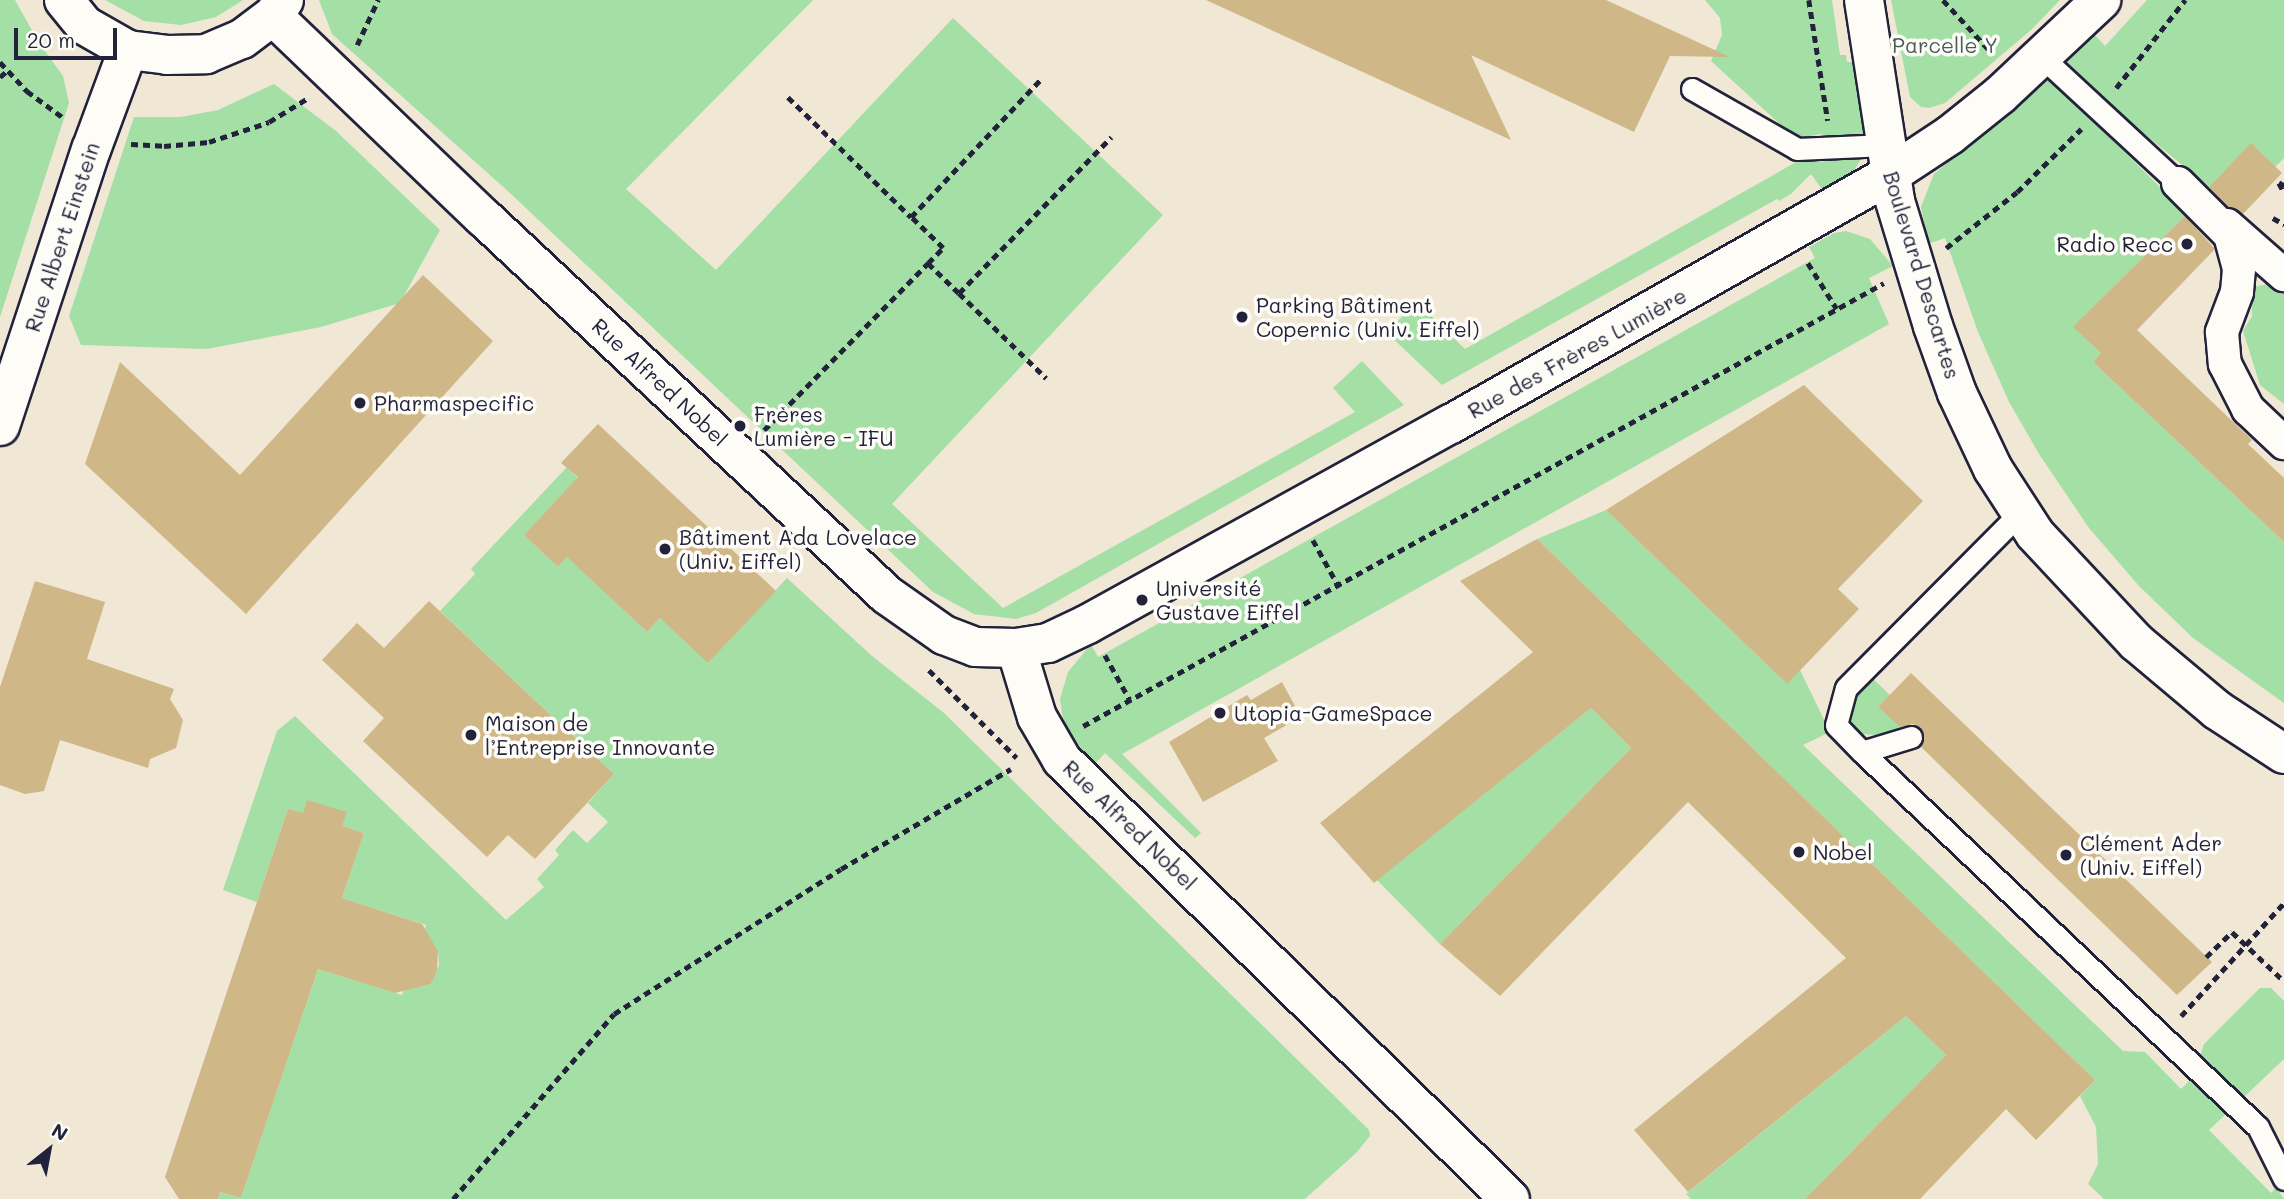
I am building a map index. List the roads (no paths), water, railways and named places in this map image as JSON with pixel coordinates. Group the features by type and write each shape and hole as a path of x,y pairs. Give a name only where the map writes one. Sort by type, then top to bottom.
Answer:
{"street":[{"path":"64,0 84,25 128,50 167,55 206,54 242,40 279,8"},
{"name":"Boulevard Descartes","path":"1864,0 1895,201 1933,327 1958,393 1993,468 2035,534 2136,642 2217,710 2284,754"},
{"name":"Rue des Frères Lumière","path":"1016,648 1048,643 1088,624 1295,509 1889,160 1950,135 2043,58 2101,0"},
{"name":"Rue Alfred Nobel","path":"279,8 393,133 914,617 944,635 975,647 1016,648 1037,717 1062,760 1510,1199"},
{"name":"Rue Albert Einstein","path":"0,426 91,150 128,50"},
{"path":"2178,184 2284,275"},
{"path":"2178,184 2230,235 2239,269 2237,292 2222,332 2225,364 2248,409 2284,443"}],"lane":[{"path":"2043,58 2178,184"},
{"path":"1692,89 1797,149 1829,148 1889,160"},
{"path":"2021,512 1846,688 1836,725 2258,1127 2284,1179"},
{"path":"1862,752 1911,737"}],"place":[{"name":"Radio Recc","path":"2187,244"},
{"name":"Parking Bâtiment Copernic (Univ. Eiffel)","path":"1242,317"},
{"name":"Pharmaspecific","path":"360,403"},
{"name":"Frères Lumière - IFU","path":"740,426"},
{"name":"Bâtiment Ada Lovelace (Univ. Eiffel)","path":"665,549"},
{"name":"Université Gustave Eiffel","path":"1142,600"},
{"name":"Utopia-GameSpace","path":"1220,713"},
{"name":"Maison de l’Entreprise Innovante","path":"471,735"},
{"name":"Nobel","path":"1799,852"},
{"name":"Clément Ader (Univ. Eiffel)","path":"2066,855"}],"park label":[{"name":"Parcelle Y","path":"1945,45"}]}
